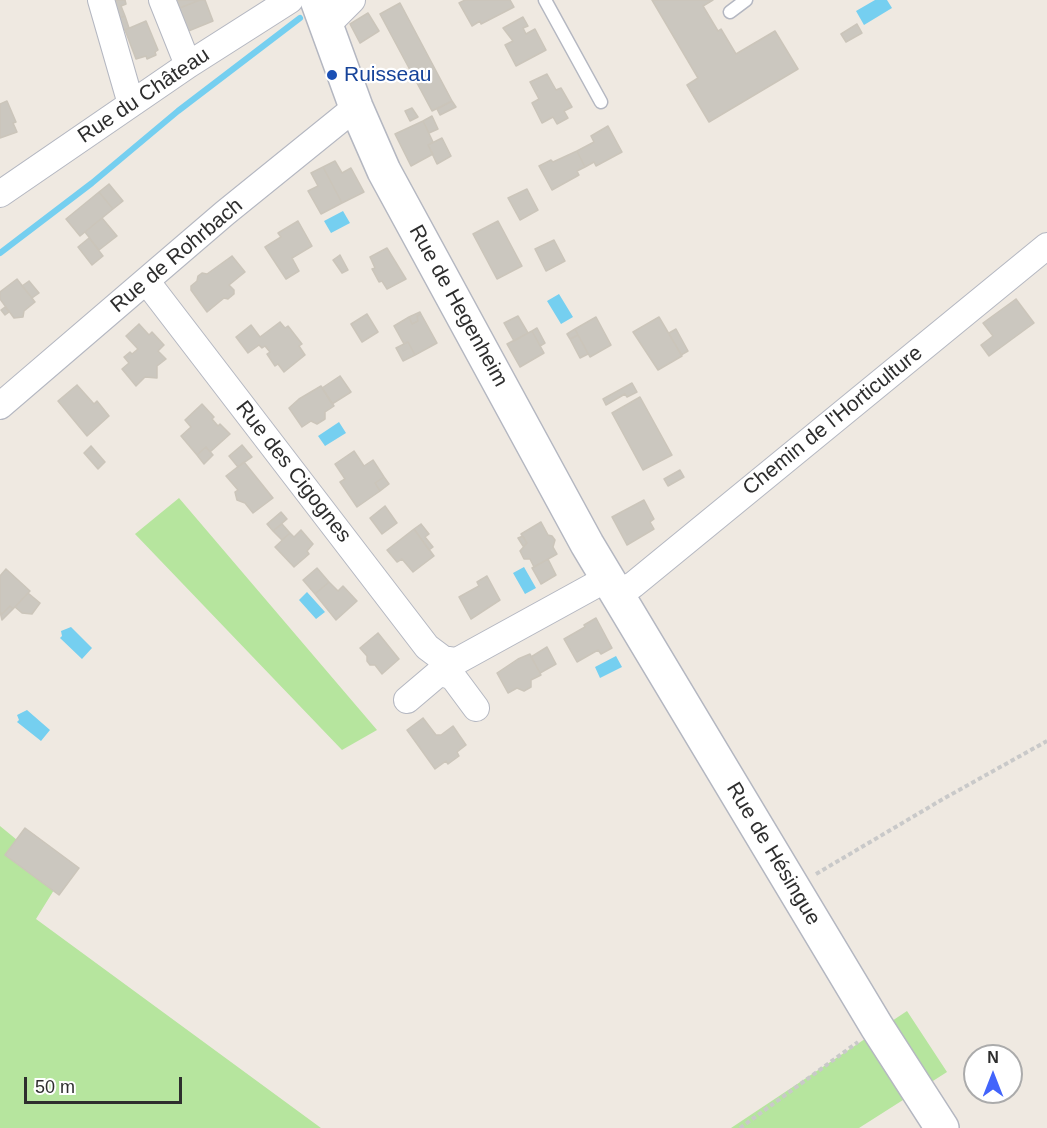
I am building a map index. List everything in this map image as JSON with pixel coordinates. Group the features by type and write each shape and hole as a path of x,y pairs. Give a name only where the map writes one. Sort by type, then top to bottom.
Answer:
{"main road":[{"name":"Rue de Hegenheim","path":"322,13 356,107 384,171 612,586"},
{"name":"Rue de Hésingue","path":"612,586 877,1027 942,1128"}],"street":[{"path":"101,0 131,104"},
{"path":"162,0 188,65"},
{"name":"Rue du Château","path":"0,194 188,65 290,0"},
{"path":"322,13 352,0"},
{"name":"Rue de Rohrbach","path":"0,406 225,213 356,107"},
{"name":"Chemin de l'Horticulture","path":"612,586 633,585 1047,246"},
{"name":"Rue des Cigognes","path":"147,282 476,708"},
{"path":"407,699 442,665 457,661 612,586"}],"lane":[{"path":"545,0 602,102"},
{"path":"730,12 746,0"}],"path":[{"path":"795,891 809,878 1047,741"},
{"path":"740,1128 877,1027"}],"green space":[{"path":"179,498 377,730 342,750 135,534"},
{"path":"0,826 62,877 36,919 321,1128 0,1128"},
{"path":"907,1011 947,1072 859,1128 731,1128"}],"water":[{"path":"875,0 887,0 892,8 864,25 856,11"},
{"path":"343,211 350,223 331,233 324,221"},
{"path":"559,294 573,317 561,324 547,301"},
{"path":"339,422 346,433 325,446 318,436"},
{"path":"524,567 536,588 525,594 513,573"},
{"path":"307,592 325,612 316,619 299,600"},
{"path":"71,627 92,648 82,659 60,638 61,631"},
{"path":"616,656 622,667 600,678 595,667"},
{"path":"27,710 50,730 41,741 17,722 19,720 17,715"}],"building":[{"path":"106,0 125,0 126,4 121,6 125,16 114,20"},
{"path":"173,0 200,0 177,9"},
{"path":"205,0 213,21 186,32 177,9"},
{"path":"465,0 510,0 514,7 481,24 480,21 472,26 459,3"},
{"path":"652,0 713,0 703,6 718,31 721,29 736,54 775,31 798,69 709,122 687,85 698,78"},
{"path":"400,3 452,101 432,111 380,14"},
{"path":"368,13 379,31 360,43 350,24"},
{"path":"125,16 129,28 119,32 114,20"},
{"path":"523,17 528,26 523,28 526,34 535,29 546,50 516,66 505,45 513,41 503,28"},
{"path":"146,21 158,50 155,52 156,55 147,59 146,56 136,59 125,30"},
{"path":"857,24 862,33 846,42 841,34"},
{"path":"547,74 556,90 561,88 572,107 564,111 568,118 557,124 553,117 542,123 532,103 539,99 530,82"},
{"path":"7,101 16,122 13,123 17,132 0,138 0,104"},
{"path":"452,101 456,107 440,115 437,109"},
{"path":"412,108 418,117 410,121 405,111"},
{"path":"432,116 438,129 429,133 423,121"},
{"path":"423,121 433,142 428,145 433,154 411,166 395,134"},
{"path":"608,126 622,152 596,166 594,162 585,167 577,151 594,142 591,136"},
{"path":"442,138 451,156 437,164 428,145"},
{"path":"577,151 585,167 577,171 579,175 552,190 539,166"},
{"path":"335,161 342,173 351,168 364,192 342,203 323,167"},
{"path":"323,167 342,203 321,214 308,191 318,186 311,173"},
{"path":"109,184 123,201 113,209 99,192"},
{"path":"527,189 538,210 520,220 508,198"},
{"path":"99,192 113,209 80,236 66,219"},
{"path":"102,218 117,236 99,250 85,232"},
{"path":"298,221 312,246 292,258 299,271 286,279 265,247 281,237 278,233"},
{"path":"498,221 522,266 497,279 473,234"},
{"path":"89,238 103,256 92,265 78,247"},
{"path":"554,240 565,261 546,271 535,249"},
{"path":"387,248 406,279 387,289 382,281 379,282 372,269 375,268 370,257"},
{"path":"340,255 348,270 342,273 333,260"},
{"path":"232,256 245,272 229,285 234,290 234,294 228,299 224,298 207,312 191,290 191,286 202,273 207,274"},
{"path":"17,279 35,302 24,311 23,317 14,318 0,299 0,292"},
{"path":"29,281 39,293 32,298 22,286"},
{"path":"1016,299 1034,323 989,356 981,345 993,336 983,323"},
{"path":"5,307 9,312 5,315 1,310"},
{"path":"420,312 421,314 417,316 418,321 412,324 409,317"},
{"path":"367,314 378,332 362,342 351,324"},
{"path":"421,314 437,343 415,355 408,342 404,344 394,326 409,317 412,324 418,321 417,316"},
{"path":"518,316 528,333 514,341 504,323"},
{"path":"596,317 611,345 590,357 575,329"},
{"path":"659,317 682,356 658,370 633,332"},
{"path":"280,322 285,328 288,326 302,344 299,346 305,355 284,372 278,364 275,366 265,346 262,348 259,345 248,353 236,337 251,325 260,337"},
{"path":"139,324 149,335 152,332 164,345 158,351 166,359 157,366 157,378 145,377 136,386 122,369 129,363 124,357 138,349 126,336"},
{"path":"537,328 545,343 540,346 532,331"},
{"path":"575,329 578,335 570,339 567,334"},
{"path":"676,329 688,351 681,355 669,333"},
{"path":"532,331 544,353 520,367 507,344"},
{"path":"578,335 588,354 580,358 570,339"},
{"path":"408,342 415,355 403,361 396,348"},
{"path":"340,376 351,392 332,404 322,388"},
{"path":"632,383 637,392 627,397 625,394 606,405 603,399"},
{"path":"77,385 94,404 97,401 109,416 87,436 58,401"},
{"path":"321,386 334,406 325,412 325,419 317,424 311,421 302,427 289,408"},
{"path":"640,397 672,455 643,470 612,413"},
{"path":"202,404 214,417 212,419 218,426 220,424 230,434 210,452 206,447 197,455 181,436 191,427 185,420"},
{"path":"242,445 252,457 238,467 229,456"},
{"path":"91,446 105,462 98,469 84,453"},
{"path":"206,447 213,455 204,464 197,455"},
{"path":"354,451 364,466 373,460 384,477 375,483 380,491 357,507 340,482 345,479 335,464"},
{"path":"244,462 273,498 253,513 245,503 237,500 235,492 238,490 226,476"},
{"path":"680,470 684,477 668,486 664,479"},
{"path":"384,477 389,484 380,491 375,483"},
{"path":"644,500 654,519 650,522 654,529 627,545 612,517"},
{"path":"385,506 397,523 382,534 370,518"},
{"path":"281,512 287,519 273,531 267,524"},
{"path":"541,522 548,535 555,540 553,547 557,554 534,567 530,559 524,559 520,551 527,543 521,534"},
{"path":"282,524 290,533 282,540 273,531"},
{"path":"421,524 429,534 425,537 433,547 429,550 414,529"},
{"path":"414,529 434,556 413,572 402,559 397,562 387,550"},
{"path":"301,530 313,544 307,551 309,554 294,567 275,547 290,533 294,537"},
{"path":"523,536 527,543 523,546 518,538"},
{"path":"548,559 556,575 541,584 532,568"},
{"path":"317,568 329,582 315,594 303,580"},
{"path":"6,569 30,591 13,609 10,606 2,614 0,612 0,576"},
{"path":"487,576 500,600 471,619 459,597 479,586 477,582"},
{"path":"329,582 338,591 343,586 357,601 336,620 315,594"},
{"path":"28,593 40,603 32,614 22,613 15,607"},
{"path":"10,606 13,609 2,620 0,612 2,614"},
{"path":"596,618 612,648 601,654 598,650 577,662 564,639"},
{"path":"378,633 399,659 382,674 375,665 370,665 367,656 360,648"},
{"path":"547,647 556,664 540,673 531,657"},
{"path":"530,654 541,675 531,680 531,687 524,691 517,688 508,693 497,673"},
{"path":"423,718 436,735 441,735 453,726 466,745 457,752 459,756 435,769 407,730"},
{"path":"25,828 79,868 59,895 5,855"}],"waterway":[{"path":"0,253 92,183 178,111 300,18"}],"place":[{"name":"Ruisseau","path":"332,75"}]}
